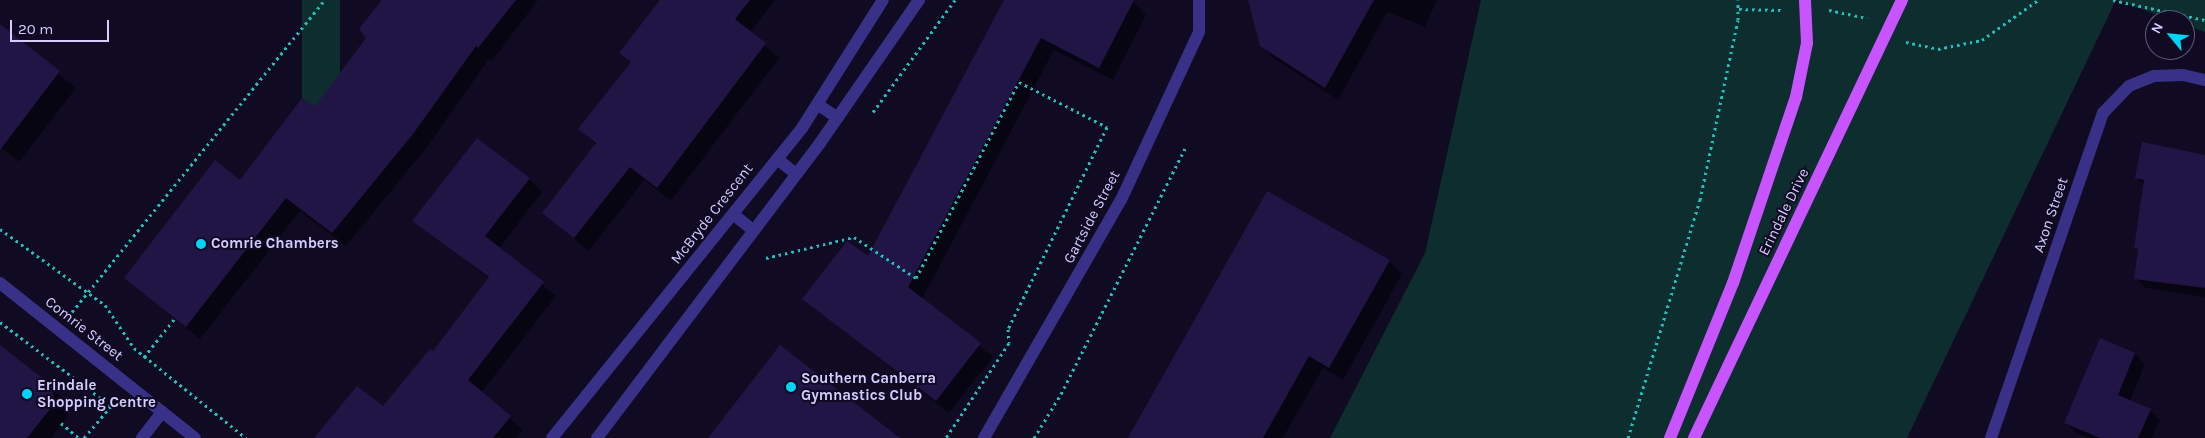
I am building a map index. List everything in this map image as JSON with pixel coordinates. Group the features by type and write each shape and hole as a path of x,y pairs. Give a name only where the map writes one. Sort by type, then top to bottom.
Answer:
{"main road":[{"name":"Erindale Drive","path":"1670,438 1733,284 1796,97 1807,43 1805,0"},
{"name":"Erindale Drive","path":"1694,438 1902,0"}],"street":[{"name":"McBryde Crescent","path":"552,438 777,159 817,104 882,0"},
{"path":"597,438 838,118 919,0"},
{"name":"Gartside Street","path":"984,438 1121,200 1199,32 1199,0"},
{"name":"Axon Street","path":"1991,438 2103,113 2129,86 2154,76 2183,75 2205,80"},
{"path":"817,104 838,118"},
{"path":"777,159 796,174"},
{"path":"733,214 753,230"},
{"name":"Comrie Street","path":"0,283 195,438"},
{"path":"142,438 162,412"}],"path":[{"path":"59,330 325,0"},
{"path":"1628,438 1700,200 1738,20 1738,0"},
{"path":"2113,0 2205,20"},
{"path":"766,258 854,237 916,278 1019,82 1107,127 1008,329 1009,342 946,438"},
{"path":"1034,438 1061,394 1185,148"},
{"path":"0,229 105,306 134,348 246,438"},
{"path":"144,357 175,318"},
{"path":"0,322 111,406 84,438"},
{"path":"61,423 79,438"}],"green space":[{"path":"302,0 340,0 340,180 302,180"},
{"path":"1481,0 2116,0 1907,438 1330,438 1425,253"},
{"path":"2117,0 2205,0 2205,32 2195,28 2195,10 2145,10"}],"building":[{"path":"382,0 516,0 478,48 476,46 413,134 332,233 286,198 186,327 124,278 215,160 240,180 302,98 315,106 366,38 359,29"},
{"path":"660,0 750,0 735,19 766,43 657,188 630,167 574,238 542,213 596,143 578,129 631,62 619,53"},
{"path":"1004,0 1134,0 1099,68 1041,38 908,287 981,343 936,401 802,299 847,241 868,256"},
{"path":"1248,0 1374,0 1325,88 1260,46"},
{"path":"0,24 60,71 0,150"},
{"path":"477,138 530,178 485,236 544,282 468,380 511,416 493,438 314,438 357,386 383,406 430,349 433,351 489,277 412,221"},
{"path":"2142,142 2205,155 2205,288 2134,279 2138,249 2134,248 2144,180 2135,178"},
{"path":"1267,191 1390,260 1329,368 1309,356 1263,438 1128,438"},
{"path":"2100,338 2135,353 2118,395 2151,409 2138,438 2100,438 2064,423"},
{"name":"Erindale Shopping Centre","path":"0,345 51,385 55,403 27,438 0,438"},
{"name":"Southern Canberra Gymnastics Club","path":"780,345 900,438 708,438"}],"place":[{"name":"Comrie Chambers","path":"201,244"},
{"name":"Southern Canberra Gymnastics Club","path":"791,387"},
{"name":"Erindale Shopping Centre","path":"27,394"}]}
